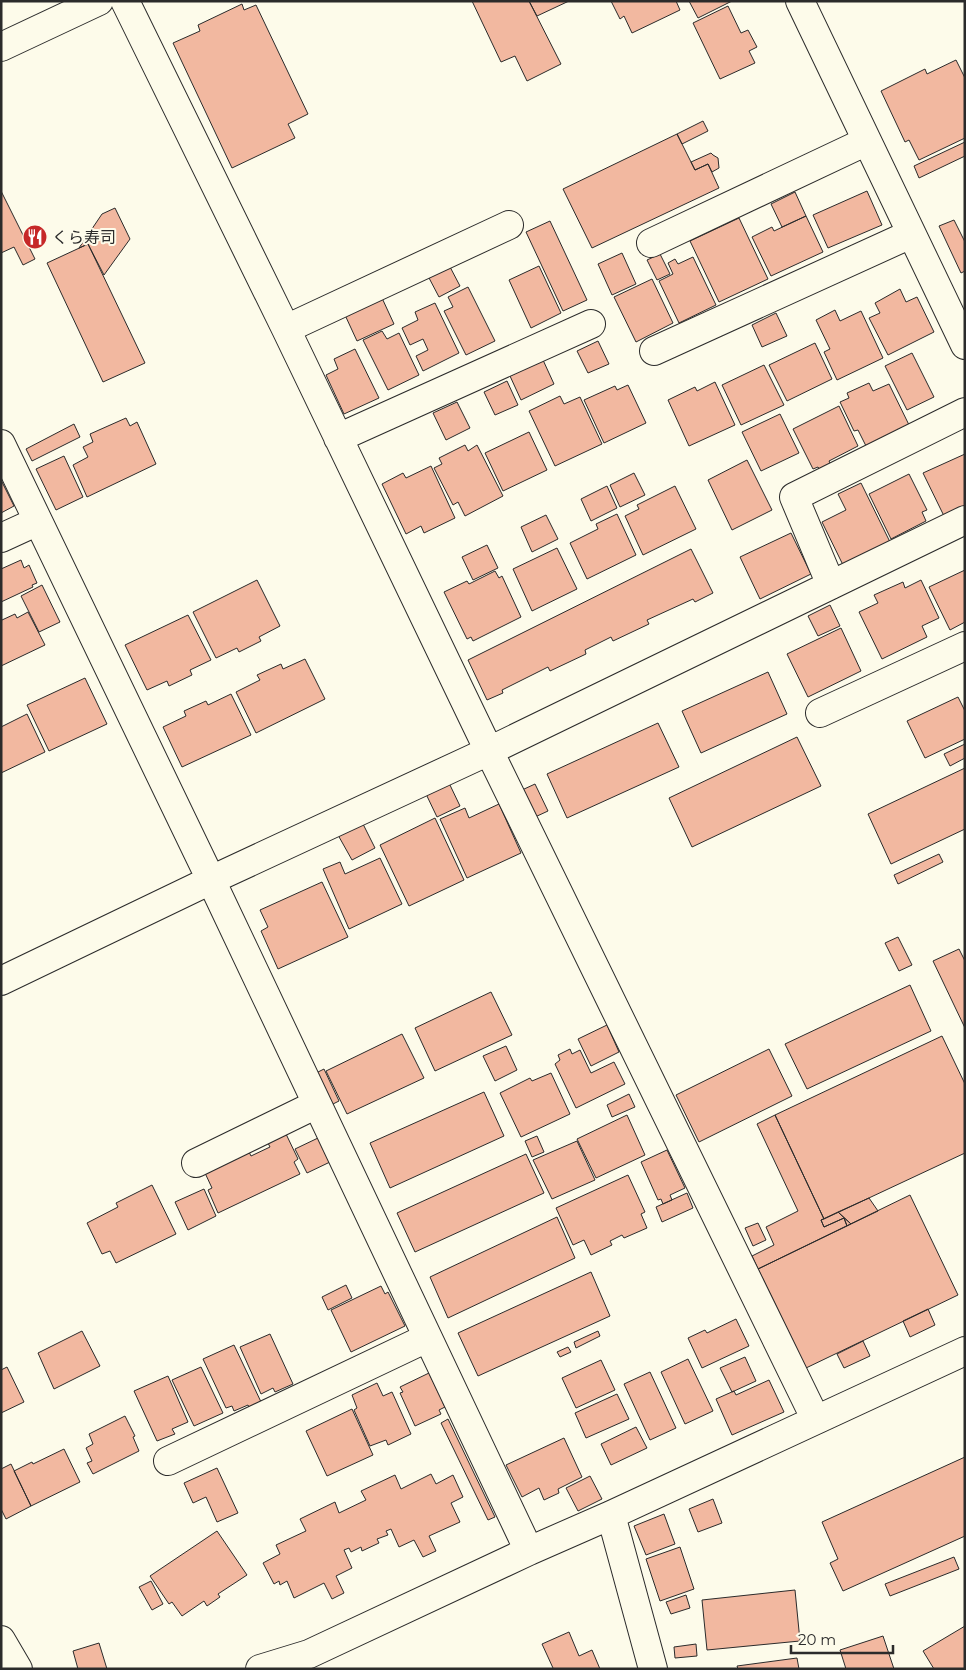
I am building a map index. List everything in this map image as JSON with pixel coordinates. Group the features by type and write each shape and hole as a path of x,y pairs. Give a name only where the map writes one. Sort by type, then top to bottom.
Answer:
{"main road":[{"path":"1,47 98,1"},
{"path":"125,1 286,329 488,751 816,1420"},
{"path":"800,1 965,345"},
{"path":"651,243 867,141"},
{"path":"286,329 509,225"},
{"path":"654,350 911,234"},
{"path":"338,438 591,324"},
{"path":"831,585 794,497 965,412"},
{"path":"1,444 211,880 529,1551"},
{"path":"1,981 211,880 488,751 965,520"},
{"path":"1,538 38,521"},
{"path":"820,713 965,646"},
{"path":"196,1163 317,1104"},
{"path":"168,1461 427,1338"},
{"path":"260,1669 309,1654 965,1351"},
{"path":"610,1515 653,1669"},
{"path":"1,1640 18,1669"}],"building":[{"path":"472,1 529,1 561,64 527,81 515,56 501,62"},
{"path":"529,1 569,1 537,16"},
{"path":"611,1 676,1 680,10 632,33 624,16 620,19"},
{"path":"689,1 732,1 698,18"},
{"path":"242,4 244,10 256,5 308,114 288,124 295,138 232,168 173,43 200,31 198,25"},
{"path":"728,6 741,33 748,30 757,47 749,51 755,63 720,79 693,23"},
{"path":"956,60 965,78 965,138 919,160 909,140 905,142 881,91 925,69 927,74"},
{"path":"703,121 708,131 682,144 677,134"},
{"path":"677,134 695,170 708,164 719,188 592,248 563,189"},
{"path":"965,142 965,156 919,178 914,166"},
{"path":"711,153 718,158 719,168 712,172 708,164 695,170 691,162"},
{"path":"1,191 35,259 23,265 14,247 1,253"},
{"path":"867,191 882,225 828,248 813,215"},
{"path":"795,192 806,216 782,227 771,204"},
{"path":"115,208 130,239 104,275 88,244 79,248 102,214"},
{"path":"806,216 823,252 771,276 752,237 772,227 774,231"},
{"path":"739,218 768,279 719,302 690,241"},
{"path":"954,220 965,242 965,271 961,273 939,226"},
{"path":"550,221 587,300 563,311 526,232"},
{"path":"88,244 145,363 103,382 47,263"},
{"path":"622,253 636,284 612,295 598,264"},
{"path":"660,254 670,274 657,280 647,260"},
{"path":"693,257 716,305 679,323 659,281 673,274 668,263 675,259 678,264"},
{"path":"449,265 460,286 439,297 428,276"},
{"path":"539,266 561,313 531,328 509,280"},
{"path":"652,279 673,323 636,342 614,297"},
{"path":"468,287 495,341 466,355 444,311 453,307 448,297"},
{"path":"900,289 906,302 917,297 934,332 888,355 869,318 880,313 875,303"},
{"path":"382,298 394,324 357,341 345,315"},
{"path":"435,303 459,353 423,371 416,356 428,350 423,339 410,345 402,328 418,320 415,312"},
{"path":"835,310 840,321 861,311 883,358 837,380 824,352 830,349 816,320"},
{"path":"776,313 787,336 762,347 752,325"},
{"path":"382,331 387,339 399,333 419,375 388,390 363,340"},
{"path":"598,341 609,364 588,373 577,351"},
{"path":"815,343 832,379 787,401 769,365"},
{"path":"355,349 379,398 344,414 326,375 338,369 334,359"},
{"path":"912,353 934,397 907,410 885,366"},
{"path":"543,360 554,384 521,400 510,376"},
{"path":"764,365 784,405 741,425 722,385"},
{"path":"507,381 518,405 495,415 484,392"},
{"path":"715,382 735,425 689,446 668,400 695,387 697,391"},
{"path":"869,383 873,391 889,384 911,429 866,446 858,430 854,431 840,402 849,398 847,393"},
{"path":"628,385 646,423 604,443 584,400 615,386 617,390"},
{"path":"560,396 564,404 580,397 602,444 555,466 529,411"},
{"path":"457,402 470,428 446,440 433,413"},
{"path":"839,406 858,446 829,461 831,465 820,470 818,467 813,469 793,429"},
{"path":"780,414 799,453 761,471 742,432"},
{"path":"126,418 130,426 137,422 156,464 87,497 73,465 88,457 83,447 93,442 90,434"},
{"path":"74,424 80,437 32,461 26,449"},
{"path":"529,432 547,470 503,491 485,453"},
{"path":"465,445 468,451 477,445 503,496 465,516 458,502 453,505 434,468 442,464 439,458"},
{"path":"965,454 965,507 944,516 923,473"},
{"path":"64,456 83,497 56,510 36,469"},
{"path":"747,460 772,510 732,530 708,480"},
{"path":"431,466 455,518 424,533 421,526 406,534 382,484 403,473 406,478"},
{"path":"634,473 645,495 620,507 610,485"},
{"path":"909,474 927,510 922,512 926,521 891,539 869,494"},
{"path":"1,480 14,506 1,513"},
{"path":"861,483 890,542 843,565 822,522 846,510 838,494"},
{"path":"607,486 617,508 591,521 581,499"},
{"path":"675,486 696,529 643,555 625,516 639,509 637,505"},
{"path":"617,514 636,555 587,579 570,543 598,529 596,524"},
{"path":"546,515 558,539 532,552 521,527"},
{"path":"791,533 811,574 760,599 740,557"},
{"path":"487,545 498,568 473,580 462,557"},
{"path":"557,548 577,589 532,611 513,569"},
{"path":"691,549 713,593 695,602 693,599 647,620 649,624 613,641 611,637 585,650 586,654 550,671 548,667 502,690 503,693 487,700 468,660"},
{"path":"21,560 24,568 29,565 37,583 32,585 33,587 1,602 1,569"},
{"path":"965,570 965,622 950,630 929,587"},
{"path":"495,571 499,578 502,576 521,617 473,641 471,637 467,639 444,592 467,581 469,584"},
{"path":"257,580 280,626 259,637 261,641 239,652 237,648 216,658 193,612"},
{"path":"921,580 939,618 922,626 927,637 882,659 859,612 878,603 874,595 903,582 905,588"},
{"path":"42,585 60,622 39,632 21,596"},
{"path":"830,605 840,626 818,636 808,616"},
{"path":"28,612 45,645 1,666 1,619 15,614 17,618"},
{"path":"188,615 211,660 190,670 192,675 169,686 167,681 147,690 125,645"},
{"path":"841,628 861,671 808,697 787,654"},
{"path":"305,659 325,699 256,733 236,692 260,680 257,675 281,664 283,669"},
{"path":"768,672 787,714 701,753 682,711"},
{"path":"85,678 107,724 49,751 27,705"},
{"path":"231,694 251,735 182,767 163,727 186,716 184,711 206,701 208,705"},
{"path":"958,697 965,711 965,739 925,758 907,721"},
{"path":"27,714 45,752 1,773 1,727"},
{"path":"658,723 679,767 567,818 547,774"},
{"path":"797,737 821,786 692,847 669,798"},
{"path":"965,744 965,758 950,766 944,754"},
{"path":"965,768 965,829 891,864 868,814"},
{"path":"449,783 460,806 437,817 426,794"},
{"path":"535,784 548,811 535,817 522,790"},
{"path":"499,804 521,853 467,878 440,819 465,808 469,818"},
{"path":"435,818 464,880 409,906 380,845"},
{"path":"362,822 375,848 352,860 338,835"},
{"path":"939,854 943,862 898,884 894,875"},
{"path":"380,858 402,904 349,929 323,869 340,862 345,874"},
{"path":"322,882 348,937 278,969 261,931 268,927 260,910"},
{"path":"898,937 912,965 899,971 885,943"},
{"path":"959,949 965,961 965,1028 933,961"},
{"path":"910,985 931,1031 807,1089 785,1044"},
{"path":"491,992 512,1035 435,1071 415,1028"},
{"path":"607,1025 619,1052 591,1066 578,1039"},
{"path":"402,1034 424,1078 347,1114 326,1071"},
{"path":"942,1036 965,1084 965,1153 824,1219 775,1115"},
{"path":"506,1046 517,1070 495,1081 483,1056"},
{"path":"570,1049 572,1054 580,1050 591,1073 614,1062 625,1084 576,1108 555,1064 560,1060 558,1055"},
{"path":"769,1049 792,1096 699,1142 676,1095"},
{"path":"324,1069 339,1101 331,1105 316,1073"},
{"path":"551,1073 570,1114 521,1137 500,1093 530,1078 532,1081"},
{"path":"484,1092 504,1136 390,1188 370,1143"},
{"path":"629,1094 635,1107 612,1117 607,1105"},
{"path":"627,1115 645,1155 596,1178 577,1139"},
{"path":"775,1115 824,1219 821,1220 824,1227 844,1218 847,1226 758,1269 752,1256 774,1245 766,1227 798,1211 757,1124"},
{"path":"286,1134 298,1159 294,1162 300,1174 218,1213 208,1190 212,1188 205,1173 249,1152 251,1156 270,1147 268,1143"},
{"path":"537,1136 544,1152 532,1157 525,1141"},
{"path":"318,1138 330,1162 307,1173 295,1149"},
{"path":"577,1141 595,1180 552,1199 533,1160"},
{"path":"667,1150 685,1188 670,1195 672,1200 663,1204 661,1199 658,1200 641,1162"},
{"path":"526,1154 544,1193 415,1252 397,1213"},
{"path":"628,1175 645,1212 641,1214 647,1228 624,1238 622,1235 610,1241 612,1245 591,1255 584,1240 573,1245 556,1208"},
{"path":"152,1185 176,1234 116,1263 110,1251 102,1254 87,1223 118,1207 116,1203"},
{"path":"204,1189 216,1216 188,1230 175,1202"},
{"path":"687,1193 693,1208 662,1222 656,1207"},
{"path":"910,1195 958,1295 806,1368 758,1269"},
{"path":"869,1198 878,1211 851,1224 838,1212"},
{"path":"838,1212 851,1224 847,1226 844,1218 824,1227 821,1220"},
{"path":"557,1217 575,1258 448,1318 430,1277"},
{"path":"758,1223 766,1240 753,1246 745,1228"},
{"path":"591,1272 610,1316 478,1376 458,1333"},
{"path":"346,1285 352,1298 328,1310 322,1297"},
{"path":"381,1286 385,1294 388,1292 405,1326 351,1352 331,1310"},
{"path":"928,1309 935,1325 910,1337 903,1321"},
{"path":"736,1319 749,1346 702,1368 688,1338 705,1330 707,1333"},
{"path":"82,1331 100,1366 54,1389 38,1353"},
{"path":"598,1331 600,1336 576,1348 574,1342"},
{"path":"270,1334 293,1384 275,1392 273,1388 261,1394 240,1347"},
{"path":"863,1341 870,1356 844,1368 837,1354"},
{"path":"234,1345 262,1404 250,1409 248,1405 234,1411 232,1406 226,1408 203,1359"},
{"path":"568,1347 571,1352 560,1357 557,1352"},
{"path":"745,1357 756,1381 732,1392 720,1368"},
{"path":"688,1359 713,1411 685,1424 661,1372"},
{"path":"601,1360 615,1390 576,1408 562,1378"},
{"path":"7,1367 24,1402 1,1413 1,1370"},
{"path":"201,1367 223,1413 194,1426 172,1380"},
{"path":"650,1372 676,1428 650,1440 624,1384"},
{"path":"429,1373 439,1394 442,1392 447,1401 443,1403 445,1407 439,1410 441,1414 415,1426 400,1393 403,1392 400,1387"},
{"path":"168,1376 188,1422 172,1429 175,1434 157,1441 134,1391"},
{"path":"769,1380 784,1412 732,1435 716,1399 734,1391 736,1395"},
{"path":"377,1383 383,1396 392,1392 411,1434 388,1445 386,1440 370,1446 354,1410 357,1408 352,1395"},
{"path":"617,1394 629,1419 586,1438 575,1413"},
{"path":"352,1409 373,1455 327,1476 306,1431"},
{"path":"125,1416 135,1436 133,1437 139,1451 93,1474 87,1463 92,1461 86,1448 93,1444 89,1434"},
{"path":"448,1419 495,1517 488,1520 441,1423"},
{"path":"636,1427 647,1448 611,1465 601,1444"},
{"path":"564,1438 582,1477 558,1489 559,1493 544,1500 539,1488 522,1497 506,1465"},
{"path":"64,1449 80,1482 31,1506 14,1471"},
{"path":"965,1457 965,1536 843,1591 830,1563 838,1559 822,1522"},
{"path":"11,1464 31,1506 6,1519 1,1509 1,1469"},
{"path":"217,1468 238,1513 217,1522 206,1497 193,1503 184,1483"},
{"path":"431,1474 436,1484 453,1475 463,1497 451,1503 460,1522 429,1536 436,1551 423,1557 414,1540 399,1547 391,1529 386,1531 388,1535 377,1539 379,1543 362,1551 361,1547 351,1552 349,1548 344,1550 352,1568 336,1576 344,1593 332,1599 324,1583 294,1598 287,1581 280,1585 279,1581 274,1584 263,1563 280,1554 276,1545 306,1531 300,1519 335,1502 339,1513 366,1500 361,1491 395,1475 401,1489"},
{"path":"590,1476 602,1499 578,1511 566,1488"},
{"path":"713,1499 722,1523 698,1532 689,1509"},
{"path":"664,1514 675,1544 646,1555 634,1526"},
{"path":"217,1531 247,1575 218,1594 220,1597 207,1606 204,1601 182,1616 172,1602 169,1604 150,1576"},
{"path":"680,1547 694,1589 660,1601 646,1559"},
{"path":"954,1557 959,1569 890,1596 885,1584"},
{"path":"151,1581 163,1604 152,1610 139,1587"},
{"path":"795,1590 800,1641 707,1650 702,1600"},
{"path":"686,1595 690,1608 671,1614 666,1602"},
{"path":"965,1626 965,1669 934,1669 923,1651"},
{"path":"569,1632 579,1656 592,1650 600,1669 552,1669 542,1644"},
{"path":"883,1636 894,1669 846,1669 840,1650"},
{"path":"99,1643 107,1669 78,1669 73,1651"},
{"path":"696,1644 697,1656 675,1658 674,1647"},
{"path":"797,1658 799,1669 738,1669 737,1666"}],"place":[{"name":"くら寿司","path":"35,237"}]}
